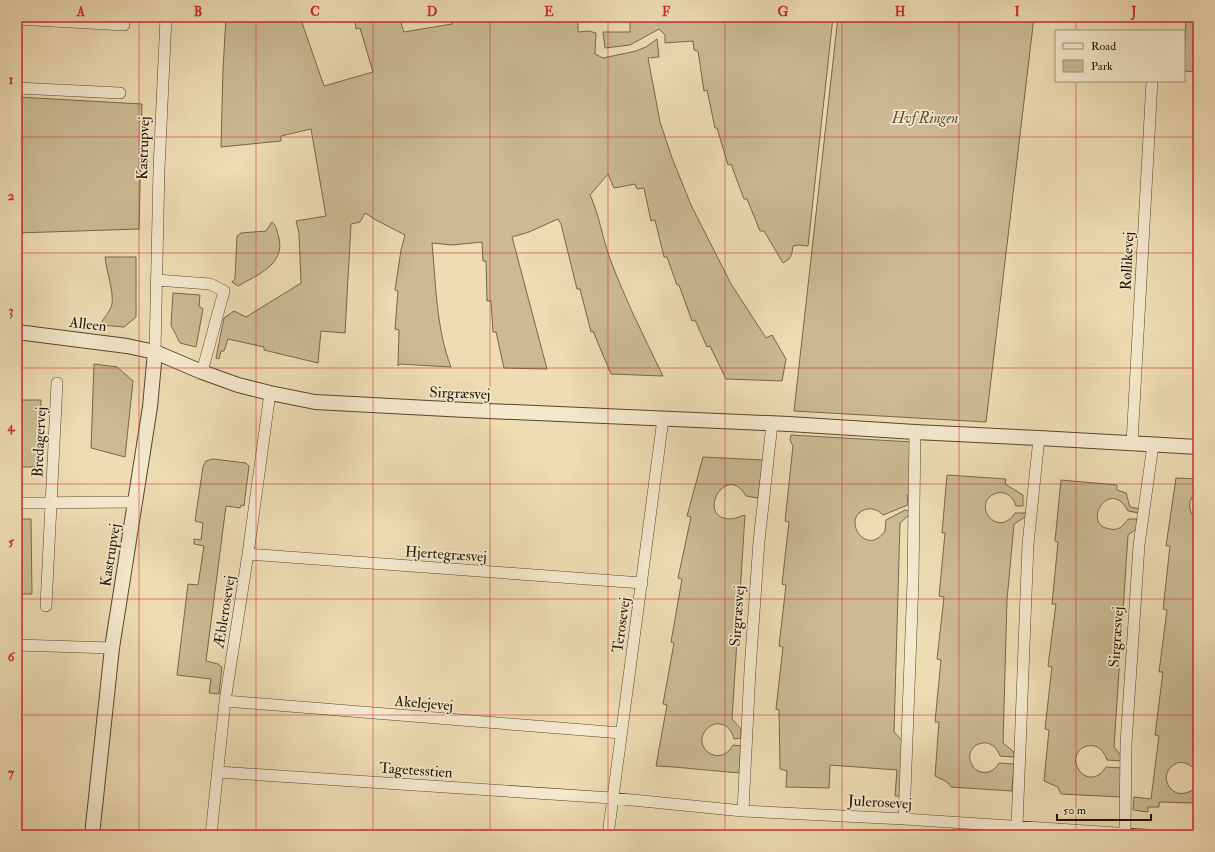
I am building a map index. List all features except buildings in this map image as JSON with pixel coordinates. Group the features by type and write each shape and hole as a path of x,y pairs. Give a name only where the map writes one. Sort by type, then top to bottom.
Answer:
{"street":[{"name":"Kastrupvej","path":"92,835 112,648 150,407 155,352 159,169 166,17"},
{"path":"17,19 124,25"},
{"name":"Røllikevej","path":"1132,443 1152,82"},
{"path":"17,88 120,93"},
{"path":"156,280 210,284 224,291 202,372"},
{"name":"Alleen","path":"17,332 122,345 155,352"},
{"name":"Sirgræsvej","path":"155,352 202,372 238,385 315,402 366,406 772,424 1198,447"},
{"name":"Bredagervej","path":"46,606 57,383"},
{"name":"Æblerosevej","path":"211,835 225,701 248,554 270,393"},
{"name":"Terosevej","path":"608,835 663,420"},
{"name":"Sirgræsvej","path":"743,810 750,670 759,541 772,424"},
{"path":"904,819 913,582 916,432"},
{"path":"1017,826 1028,544 1039,438"},
{"name":"Sirgræsvej","path":"1125,834 1126,744 1139,546 1153,444"},
{"path":"17,503 136,502"},
{"name":"Hjertegræsvej","path":"248,554 642,583"},
{"path":"17,646 112,648"},
{"name":"Akelejevej","path":"225,701 621,733"},
{"name":"Tagetesstien","path":"218,772 612,798"},
{"name":"Julerosevej","path":"612,798 743,810 1147,835"}],"green space":[{"path":"226,17 300,17 324,86 373,72 360,28 356,29 354,17 399,17 404,32 452,24 451,17 578,17 578,32 589,31 596,33 595,54 603,58 636,51 646,47 657,39 659,57 648,58 660,122 672,158 691,205 731,284 766,338 772,335 786,359 782,381 726,379 710,346 707,347 695,320 692,321 667,257 664,257 655,220 651,221 644,188 637,189 635,184 614,188 608,174 590,195 621,287 663,376 611,374 593,331 591,332 580,289 577,289 561,224 558,219 529,232 512,237 547,369 504,368 496,332 493,332 491,301 487,301 486,261 483,261 482,242 452,245 432,243 439,321 451,367 400,364 398,366 399,330 395,329 398,291 395,290 401,250 405,235 365,213 360,222 351,224 345,333 321,331 318,363 264,350 264,347 228,339 224,351 221,351 219,359 216,358 224,318 234,311 246,317 301,283 299,233 296,221 326,216 311,129 281,136 281,141 221,147"},
{"path":"630,17 833,17 808,246 793,246 791,256 783,263 764,231 760,231 747,199 744,199 731,164 728,165 717,128 715,128 707,90 704,91 698,51 694,50 693,41 665,43 665,35 659,29 630,45 605,48 603,32 630,32"},
{"name":"Hvf Ringen","path":"838,17 1034,17 986,422 794,411"},
{"path":"1186,17 1198,17 1198,72 1185,71"},
{"path":"17,97 142,104 139,229 17,233"},
{"path":"272,222 276,227 279,238 280,247 278,255 268,268 238,286 232,282 235,279 237,236 241,233 266,231"},
{"path":"105,257 136,257 136,317 124,327 100,325 112,304 112,293"},
{"path":"173,293 200,295 199,306 203,309 196,347 180,343 171,325"},
{"path":"94,364 117,367 133,381 125,457 91,448"},
{"path":"17,400 41,400 39,467 17,467"},
{"path":"791,435 913,442 911,494 907,495 908,505 883,515 876,510 867,509 859,513 855,519 855,526 858,533 864,538 870,540 878,538 885,531 886,520 905,510 910,511 911,513 900,523 894,732 903,742 901,796 895,796 897,770 830,765 829,788 786,787 787,771 780,769 779,710 776,709 783,647 779,646 786,585 782,584 789,522 785,521 793,446 790,440"},
{"path":"703,457 763,460 758,498 746,496 738,487 730,485 723,488 717,494 714,502 715,510 720,516 734,519 745,515 732,719 741,729 741,738 734,739 731,731 727,727 716,724 710,726 706,730 702,737 702,743 709,753 715,755 721,755 727,752 733,745 741,746 739,773 656,766 667,705 663,704 674,643 671,642 682,579 678,578 691,517 687,516"},
{"path":"213,459 246,463 249,466 244,506 241,505 240,508 226,506 206,661 218,664 222,667 219,694 209,693 211,679 177,675 188,584 198,585 204,546 194,544 194,539 201,540 203,523 195,521 203,467 206,461"},
{"path":"947,475 1006,479 1005,484 1023,495 1023,506 1016,506 1010,496 1004,493 996,493 987,501 985,507 990,518 996,522 1002,523 1009,520 1015,513 1026,513 1025,517 1014,524 1007,600 1003,743 1014,752 1014,757 1000,756 996,748 990,744 984,743 978,744 970,752 972,765 978,771 987,772 996,767 999,763 1014,764 1012,791 951,787 947,782 935,776 939,722 935,722 941,660 937,659 944,597 939,596 945,533 942,533"},
{"path":"1176,478 1198,479 1198,491 1194,494 1190,502 1190,510 1194,517 1198,520 1198,769 1180,762 1169,769 1167,781 1169,787 1180,793 1187,793 1195,788 1198,788 1198,829 1193,829 1194,803 1159,802 1159,807 1148,807 1148,812 1133,810 1134,797 1151,799 1159,736 1155,735 1163,672 1159,672 1167,610 1163,609 1170,546 1166,546"},
{"path":"1061,480 1117,485 1117,490 1126,493 1130,507 1140,509 1139,513 1128,511 1121,502 1113,498 1106,500 1101,505 1098,512 1098,520 1101,526 1110,529 1120,527 1128,519 1139,519 1139,527 1128,535 1114,747 1122,757 1122,761 1107,760 1103,752 1097,747 1090,746 1084,747 1076,756 1076,763 1080,771 1083,775 1089,777 1099,775 1106,767 1122,768 1121,797 1061,794 1058,787 1044,781 1049,730 1045,729 1052,667 1048,666 1056,604 1052,604 1058,542 1055,541"},
{"path":"17,519 31,519 32,594 17,594"}]}
